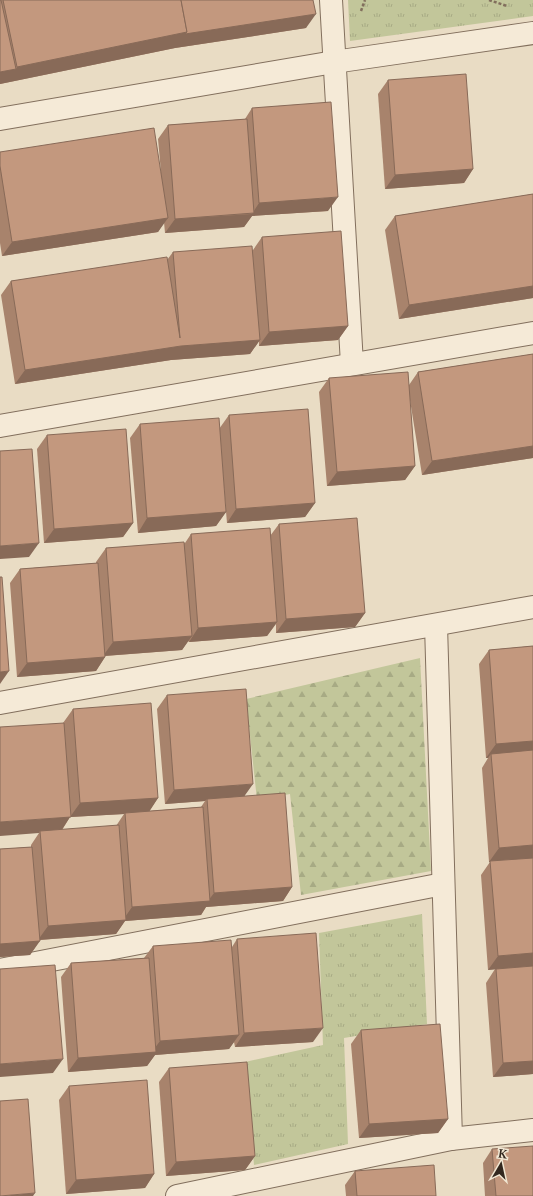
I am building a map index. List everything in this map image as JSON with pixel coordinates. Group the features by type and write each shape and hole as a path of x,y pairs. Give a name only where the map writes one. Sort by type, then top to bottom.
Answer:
{"street":[{"path":"331,0 352,364"},
{"path":"0,119 334,62 533,33"},
{"path":"0,426 533,333"},
{"path":"0,702 533,607"},
{"path":"436,625 451,1139"},
{"path":"0,970 443,884"},
{"path":"177,1196 451,1139 533,1130"}],"green space":[{"path":"348,0 533,0 533,16 350,41"},
{"path":"420,658 431,871 301,895 290,794 257,800 246,699"},
{"path":"422,914 427,1024 344,1038 348,1144 254,1165 245,1062 323,1045 319,933"}],"building":[{"path":"0,0 16,69 0,72"},
{"path":"3,0 181,0 187,32 17,67"},
{"path":"181,0 313,0 316,14 185,34 187,32"},
{"path":"466,74 473,169 395,175 388,80"},
{"path":"331,102 338,197 259,203 252,108"},
{"path":"247,119 254,213 175,219 168,125"},
{"path":"154,128 168,218 12,242 0,166 0,152"},
{"path":"533,194 533,286 409,305 395,216"},
{"path":"341,231 348,326 269,332 262,237"},
{"path":"252,246 260,340 181,346 25,370 11,281 167,257 180,338 173,252"},
{"path":"533,354 533,446 432,461 418,372"},
{"path":"408,372 415,466 337,472 329,378"},
{"path":"308,409 315,503 236,509 229,415"},
{"path":"219,418 226,512 147,518 140,424"},
{"path":"126,429 133,523 54,529 47,435"},
{"path":"32,449 39,543 0,546 0,451"},
{"path":"357,518 365,613 286,619 279,524"},
{"path":"270,528 277,622 198,628 191,534"},
{"path":"184,542 192,636 113,642 106,548"},
{"path":"98,563 105,657 27,663 20,569"},
{"path":"0,577 2,577 9,671 0,672"},
{"path":"533,646 533,741 496,744 489,650"},
{"path":"246,689 253,784 174,790 167,695"},
{"path":"151,703 158,798 80,803 73,709"},
{"path":"64,723 71,817 0,822 0,727"},
{"path":"533,750 533,845 499,848 491,754"},
{"path":"285,793 292,887 214,893 207,799"},
{"path":"203,807 210,901 132,907 125,813"},
{"path":"119,825 126,920 48,926 40,831"},
{"path":"32,847 40,941 0,944 0,849"},
{"path":"533,858 533,953 498,956 490,861"},
{"path":"316,933 323,1028 244,1033 237,939"},
{"path":"231,940 239,1035 160,1041 153,946"},
{"path":"149,958 156,1052 78,1058 71,963"},
{"path":"55,965 63,1059 0,1064 0,969"},
{"path":"533,966 533,1061 503,1063 496,969"},
{"path":"440,1024 448,1119 369,1124 361,1030"},
{"path":"247,1062 255,1156 176,1162 169,1068"},
{"path":"147,1080 154,1174 76,1180 69,1086"},
{"path":"28,1099 35,1193 0,1196 0,1101"},
{"path":"533,1146 533,1196 496,1196 492,1149"},
{"path":"434,1165 436,1196 357,1196 355,1171"}]}
